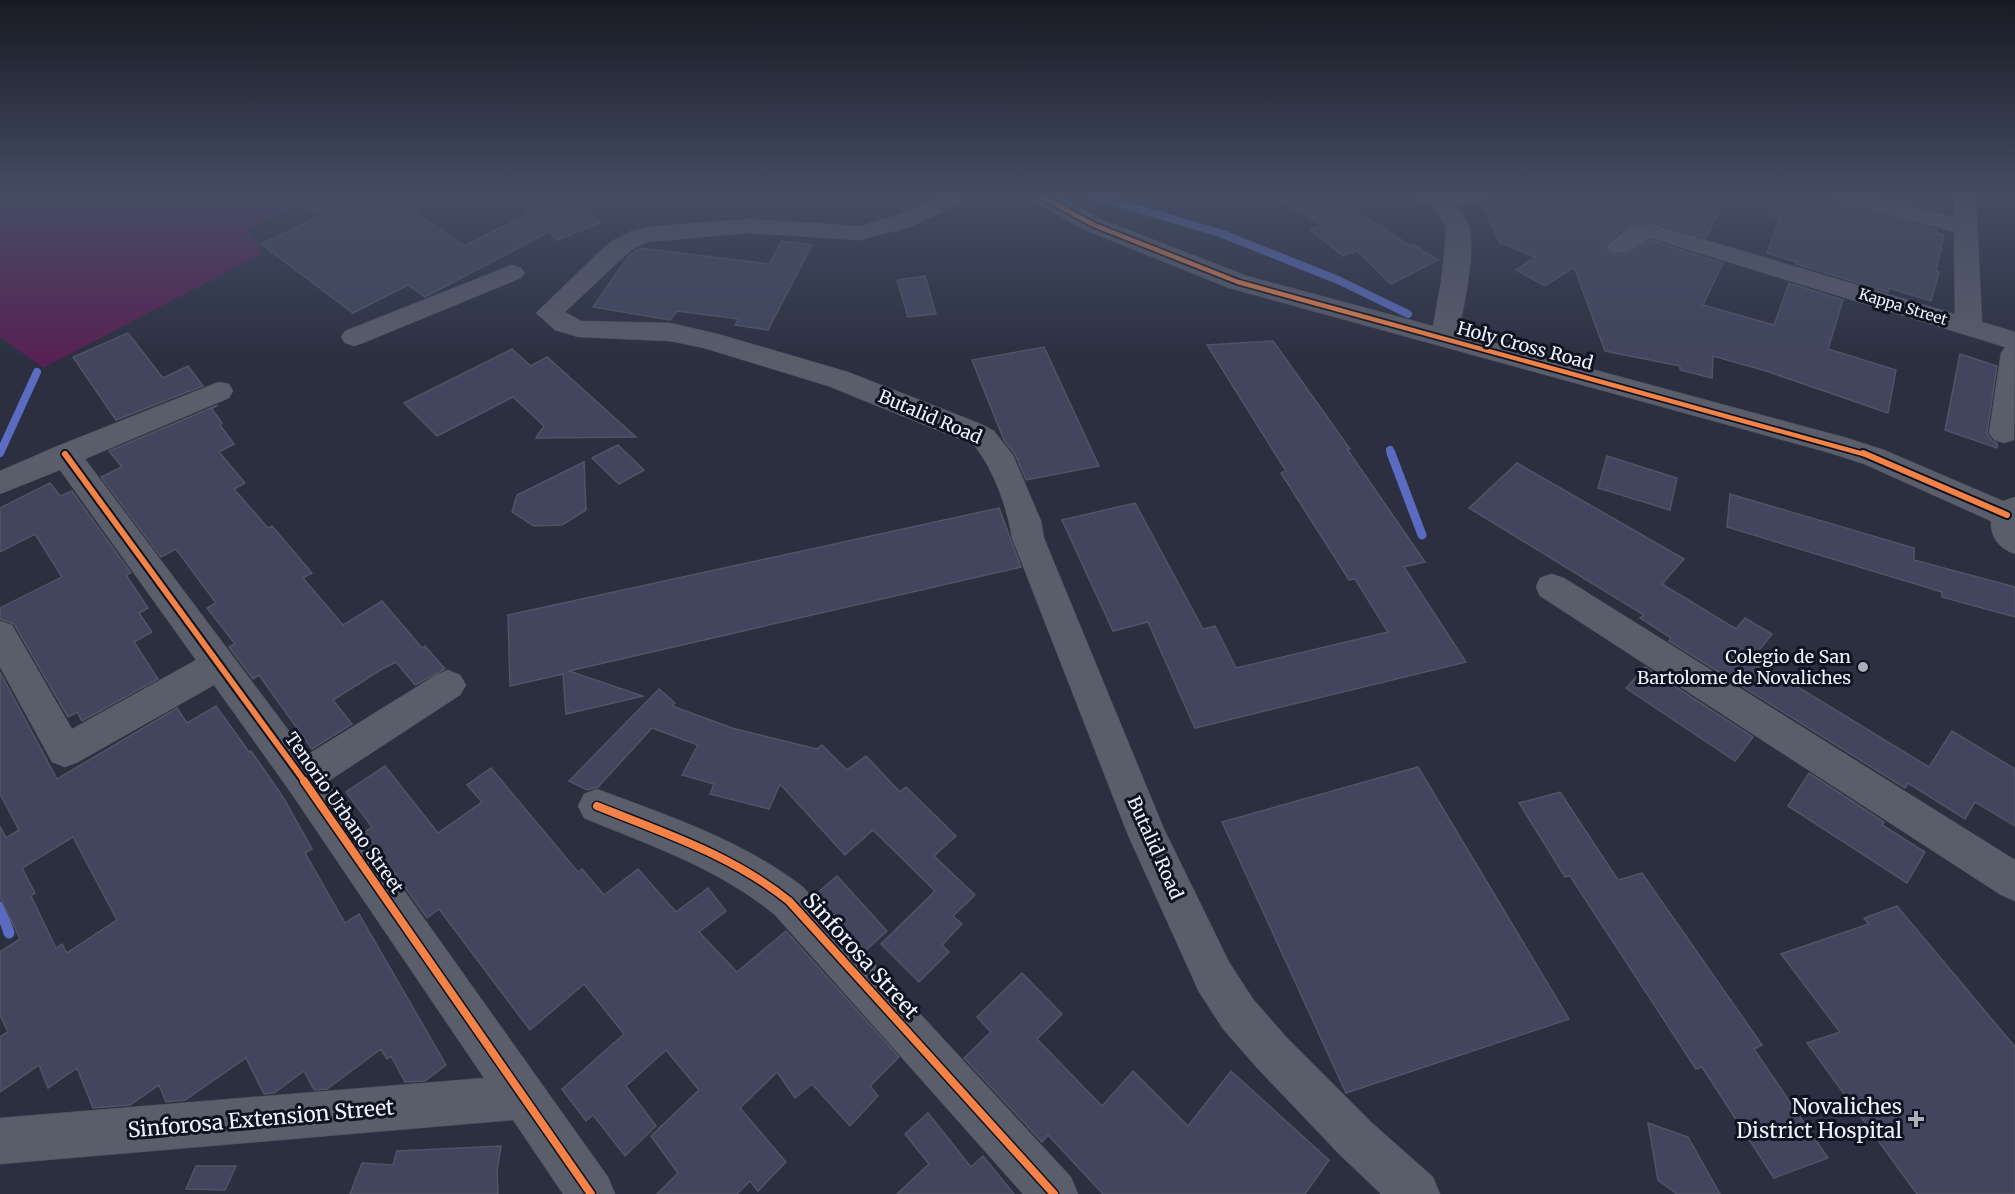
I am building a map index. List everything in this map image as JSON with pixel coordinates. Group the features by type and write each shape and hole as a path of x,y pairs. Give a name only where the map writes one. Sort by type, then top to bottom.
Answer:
{"street":[{"name":"Butalid Road","path":"615,251 549,313 564,324 578,329 670,332 733,347 838,379 897,401 971,431 992,446 1025,521 1028,538 1147,835 1214,977 1238,1014 1272,1053 1355,1138 1416,1194"},
{"name":"Holy Cross Road","path":"1159,251 1238,282 1837,445 1883,461 2012,522"},
{"path":"1443,339 1449,314 1457,251"},
{"name":"Kappa Street","path":"1717,251 2015,341"},
{"path":"1967,251 1969,327"},
{"path":"354,337 512,273"},
{"path":"2004,433 2015,353"},
{"path":"0,483 64,454 219,391"},
{"name":"Tenorio Urbano Street","path":"64,454 302,778 591,1194"},
{"path":"1552,587 1793,743 2015,882"},
{"path":"0,635 65,751 220,664"},
{"path":"302,778 448,685"},
{"name":"Sinforosa Street","path":"597,806 744,867 769,883 789,901 1054,1194"},
{"name":"Sinforosa Extension Street","path":"0,1141 523,1097"}],"shaded area":[{"path":"0,251 261,251 263,253 43,368 0,337"}],"building":[{"path":"270,251 513,251 425,297 408,285 353,313"},
{"path":"636,251 663,251 769,264 777,251 809,251 768,330 735,325 739,319 677,311 670,320 593,307 629,255"},
{"path":"1337,251 1423,251 1438,260 1391,284 1357,251 1343,256"},
{"path":"1520,251 1607,251 1610,254 1622,255 1630,251 1684,251 1723,263 1703,305 1774,325 1789,283 1843,300 1828,349 1896,370 1888,413 1766,371 1713,356 1712,378 1680,370 1680,366 1605,351 1574,267 1545,286 1516,270 1535,257"},
{"path":"1768,251 1941,251 1936,271 1939,272 1931,301 1889,288 1888,292 1767,253"},
{"path":"925,276 936,314 908,317 897,280"},
{"path":"128,333 163,378 188,366 203,386 116,420 73,357"},
{"path":"1273,341 1350,449 1347,449 1425,562 1404,567 1466,662 1195,728 1148,622 1113,631 1062,520 1135,503 1203,629 1215,626 1236,668 1388,632 1355,579 1349,580 1281,473 1286,471 1207,345"},
{"path":"1044,347 1099,466 1026,480 1015,454 1004,440 972,360"},
{"path":"512,349 531,366 547,357 636,437 536,438 544,426 513,397 437,436 404,403"},
{"path":"1960,354 1997,366 1987,433 1992,441 1997,443 1997,448 1945,430"},
{"path":"218,405 212,409 234,444 219,452 245,483 234,489 268,528 272,526 312,573 303,578 343,625 382,601 422,648 425,646 445,669 415,685 396,662 382,669 333,700 352,724 312,749 259,675 253,679 229,647 235,644 207,608 216,603 176,549 161,557 101,477 122,467 109,451"},
{"path":"618,445 644,470 619,484 592,458"},
{"path":"1607,456 1677,478 1670,510 1598,488"},
{"path":"584,462 586,510 562,525 534,526 512,512 517,495"},
{"path":"1517,463 1684,559 1662,584 1736,629 1745,618 1772,634 1752,659 1929,767 1952,731 2015,769 2015,826 1975,802 1965,819 1908,783 1905,788 1669,641 1671,638 1640,618 1644,615 1469,508"},
{"path":"50,483 60,496 72,491 131,573 126,575 148,608 139,613 152,632 134,642 158,679 82,721 77,712 68,717 14,624 0,619 0,608 62,577 35,534 0,552 0,508"},
{"path":"1730,494 1914,548 1914,560 2015,587 2015,617 1942,597 1942,592 1727,527"},
{"path":"999,508 1021,567 569,671 643,696 566,714 563,674 510,686 508,615"},
{"path":"1645,667 1753,737 1735,761 1626,688"},
{"path":"0,672 57,779 177,708 187,723 216,706 283,797 312,849 305,853 345,923 359,914 446,1065 425,1081 405,1082 391,1056 387,1059 381,1049 327,1089 314,1090 304,1071 274,1093 264,1094 246,1058 185,1100 166,1102 159,1085 130,1105 93,1108 77,1068 48,1088 39,1065 0,1092 0,1037 8,1032 0,1015 0,952 20,939 0,897 0,826 6,838 19,830 0,794","holes":["73,837 117,920 67,953 62,944 56,948 31,896 35,893 22,868"]},
{"path":"659,689 675,703 672,706 732,728 817,749 822,745 847,770 866,756 900,792 906,787 956,836 934,856 975,895 953,916 962,924 942,945 949,952 919,982 881,944 935,891 873,830 845,855 780,784 769,809 710,794 714,784 682,775 698,745 652,728 598,787 587,790 569,781"},
{"path":"385,766 438,833 482,802 467,785 491,768 578,872 582,869 604,895 638,869 676,912 708,888 726,911 699,932 737,972 786,931 899,1057 870,1086 878,1096 850,1126 812,1084 795,1098 777,1072 740,1108 786,1162 758,1191 750,1181 737,1194 657,1194 678,1173 651,1136 699,1090 666,1050 626,1086 656,1126 625,1156 593,1115 586,1121 562,1089 624,1034 584,984 530,1030 439,909 427,918 365,832 372,827 346,792"},
{"path":"1418,767 1569,1019 1346,1093 1222,822"},
{"path":"1809,773 1884,822 1882,825 1925,852 1907,883 1788,806"},
{"path":"1560,792 1618,880 1642,873 1762,1045 1754,1049 1828,1158 1774,1178 1702,1067 1696,1069 1570,876 1565,877 1519,803"},
{"path":"837,876 887,931 865,951 814,896"},
{"name":"Novaliches District Hospital","path":"1897,906 2015,1047 2015,1194 1917,1194 1807,1043 1840,1032 1781,954 1869,924 1864,918"},
{"path":"1022,973 1062,1014 1037,1039 1102,1106 1133,1071 1188,1126 1231,1071 1329,1160 1305,1194 1103,1194 1048,1135 1042,1142 964,1058 991,1032 977,1017"},
{"path":"928,1113 971,1167 983,1156 1014,1194 897,1194 929,1164 905,1134"},
{"path":"1648,1123 1688,1137 1720,1194 1677,1194 1658,1180"},
{"path":"501,1146 497,1171 498,1194 350,1194 362,1163 393,1165 397,1151"},
{"path":"196,1166 236,1166 225,1190 186,1189"}],"waterway":[{"path":"1264,251 1338,280 1408,314"},
{"path":"0,453 37,372"},
{"path":"1390,450 1392,455"},
{"path":"1391,453 1422,535"},
{"path":"0,907 9,933"}],"cycle path":[{"path":"1159,251 1238,282 1837,445 1874,457 2007,515"},
{"path":"65,454 302,778 591,1194"},
{"path":"597,806 722,857 746,870 789,901 1054,1194"}],"place":[{"name":"Colegio de San Bartolome de Novaliches","path":"1863,667"},
{"name":"Novaliches District Hospital","path":"1916,1119"}]}
